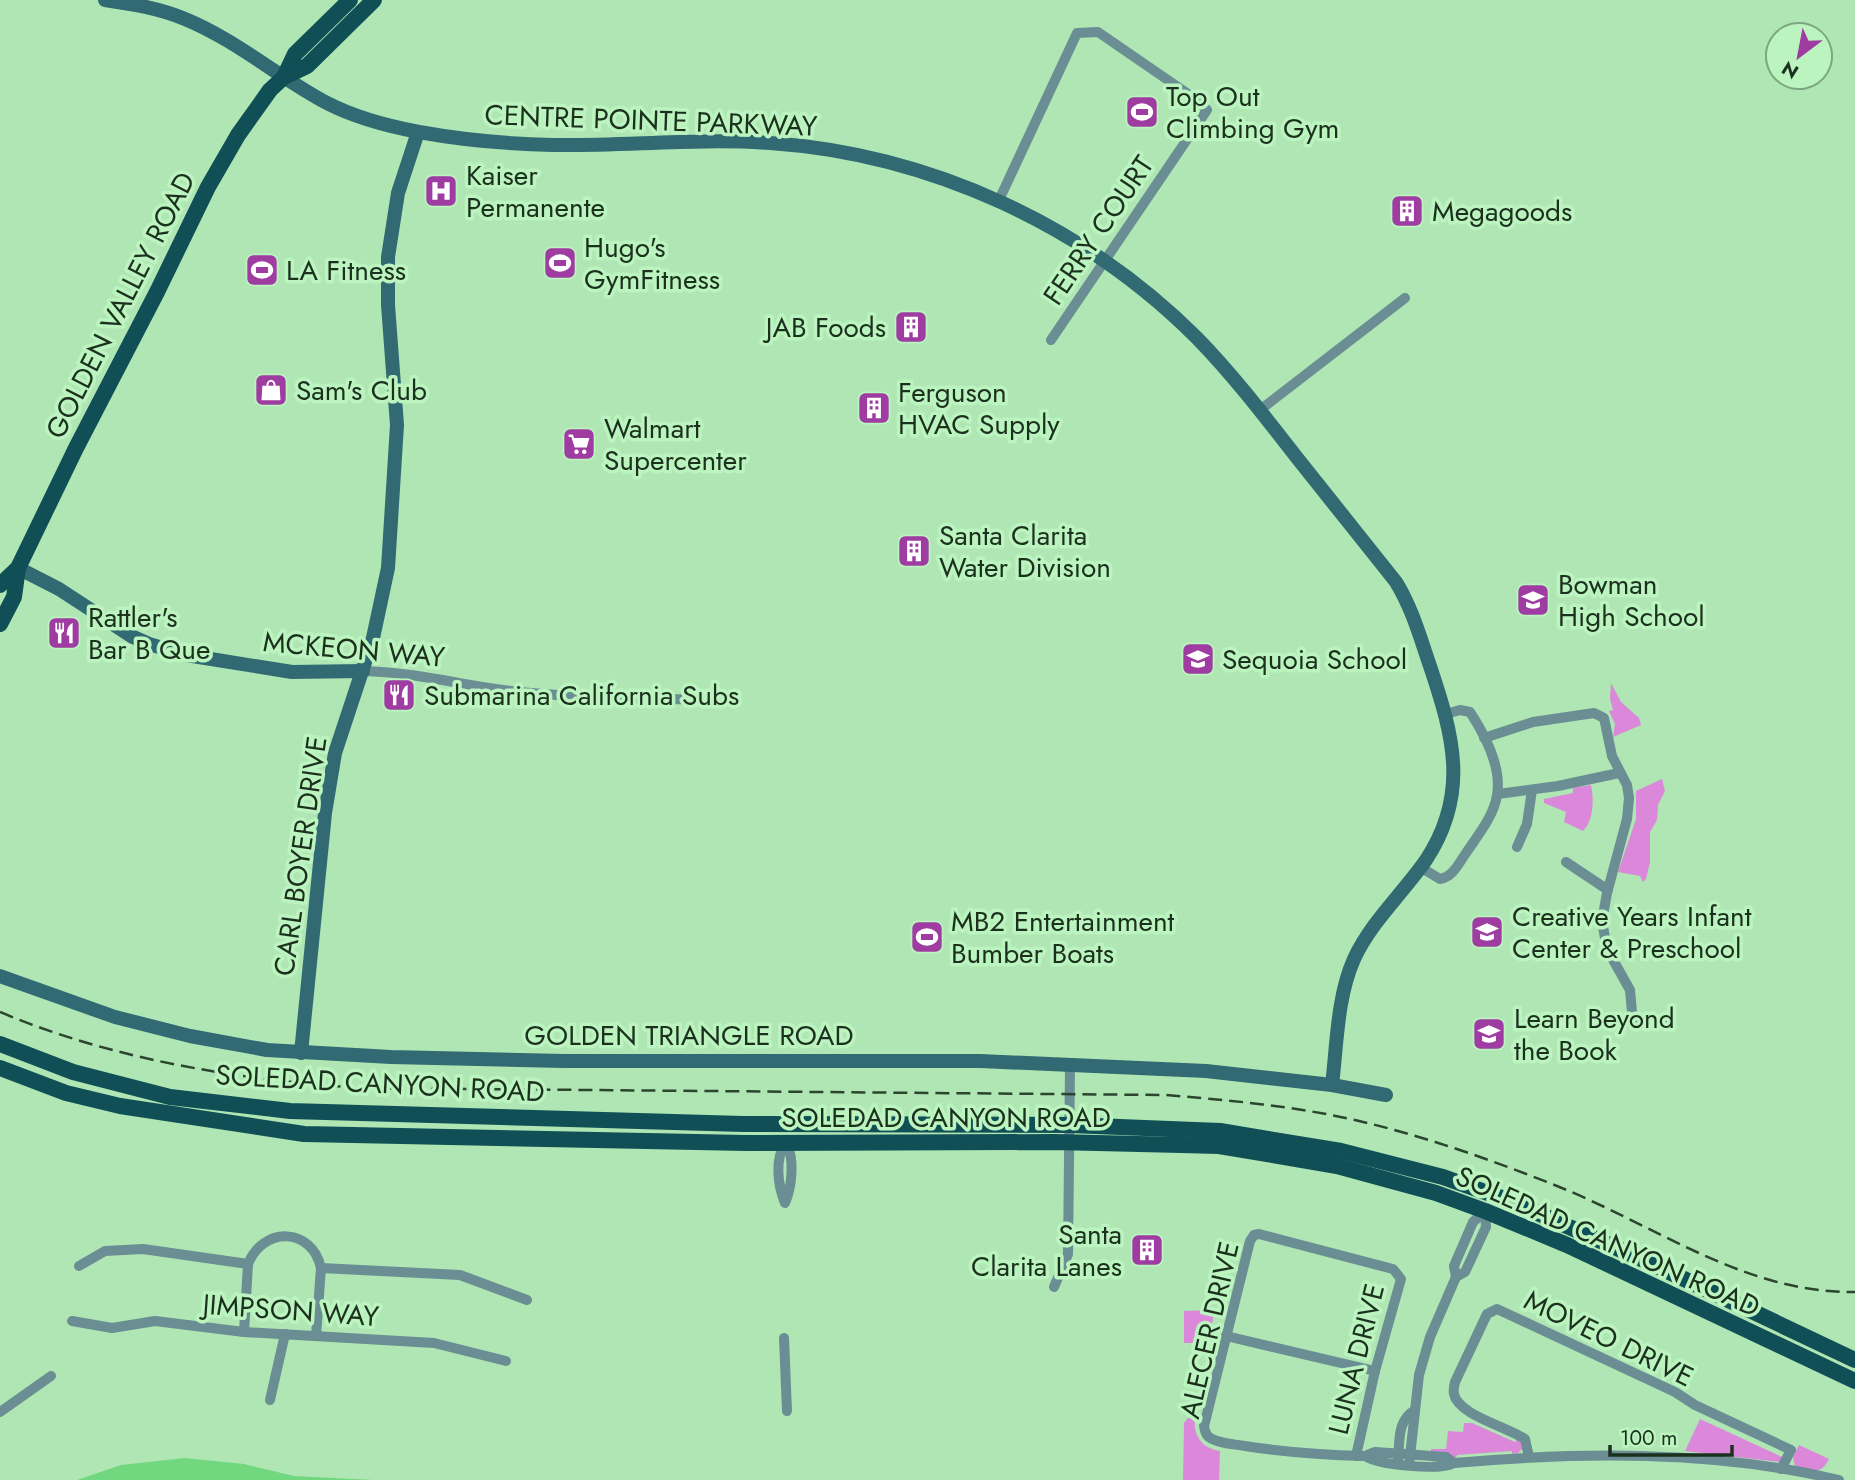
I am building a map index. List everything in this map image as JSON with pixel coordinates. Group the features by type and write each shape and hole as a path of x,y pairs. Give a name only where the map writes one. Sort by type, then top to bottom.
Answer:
{"main road":[{"name":"GOLDEN VALLEY ROAD","path":"284,77 295,54 350,0"},
{"name":"GOLDEN VALLEY ROAD","path":"0,624 14,597 18,568 208,187 238,135 270,90 284,77 307,66 374,0"},
{"name":"GOLDEN VALLEY ROAD","path":"0,585 18,568"},
{"name":"SOLEDAD CANYON ROAD","path":"0,1044 73,1072 170,1097 290,1111 774,1125 874,1124 1070,1134 1219,1146 1337,1166 1436,1193 1485,1211 1625,1271 1855,1381"},
{"name":"SOLEDAD CANYON ROAD","path":"0,1068 66,1093 120,1106 298,1131 786,1143 1220,1131 1341,1151 1443,1177 1623,1251 1855,1360"},
{"path":"170,1097 298,1131 358,1113"},
{"path":"629,1121 672,1128 769,1132 777,1134 786,1143 787,1138 799,1131 856,1131 874,1124"},
{"path":"1485,1211 1492,1195"}],"street":[{"name":"CENTRE POINTE PARKWAY","path":"105,0 154,4 202,26 344,111 380,124 418,132 472,140 539,145 718,141 805,146 904,166 999,200 1040,221 1104,260 1151,296 1196,338 1260,411 1404,595 1446,714 1453,755 1451,797 1441,830 1420,867 1363,943 1349,970 1342,998 1332,1085"},
{"name":"FERRY COURT","path":"999,200 1077,33 1098,32 1194,98 1207,110 1051,340"},
{"name":"CARL BOYER DRIVE","path":"301,1052 325,813 335,753 363,671 386,585 397,449 395,377 387,297 390,241 398,193 418,132"},
{"path":"1260,411 1405,298"},
{"name":"MCKEON WAY","path":"18,568 91,608 131,636 173,651 292,671 407,674 515,691 657,701 709,699"},
{"path":"1420,867 1440,879 1451,875 1484,826 1498,794 1493,758 1470,712 1460,710 1446,714"},
{"path":"1484,738 1533,722 1594,712 1606,723 1609,746 1619,773 1627,785 1629,798 1627,819 1602,921 1607,949 1630,990 1633,1023"},
{"path":"1498,794 1619,773"},
{"path":"1517,847 1527,824 1532,790"},
{"path":"1566,862 1608,890"},
{"name":"GOLDEN TRIANGLE ROAD","path":"0,976 77,1005 152,1027 228,1044 301,1052 550,1061 980,1061 1206,1072 1332,1085 1386,1095"},
{"path":"1605,1023 1664,1022"},
{"path":"1054,1287 1069,1254 1070,1066"},
{"path":"786,1143 790,1150 790,1191 785,1203 779,1189 780,1150 786,1143"},
{"path":"1404,1459 1402,1423 1415,1409 1419,1375 1430,1337 1456,1277 1454,1266 1473,1222 1485,1211"},
{"name":"ALECER DRIVE","path":"1360,1456 1224,1443 1208,1436 1204,1426 1250,1241 1254,1235 1259,1234 1393,1269 1398,1274"},
{"path":"244,1332 248,1264 259,1246 272,1238 288,1236 302,1240 310,1247 321,1268 316,1336"},
{"path":"79,1266 105,1251 143,1249 248,1264"},
{"path":"321,1268 460,1275 527,1300"},
{"name":"LUNA DRIVE","path":"1360,1456 1376,1371 1401,1279 1398,1274"},
{"name":"MOVEO DRIVE","path":"1529,1457 1525,1439 1471,1413 1460,1405 1454,1395 1455,1382 1487,1314 1493,1309 1675,1392 1695,1405 1791,1450 1782,1469"},
{"name":"JIMPSON WAY","path":"72,1321 112,1328 155,1321 244,1332 434,1343 506,1361"},
{"path":"270,1400 285,1334"},
{"path":"1226,1336 1376,1371"},
{"path":"784,1338 787,1411"},
{"path":"0,1412 51,1376"},
{"path":"1360,1456 1375,1452 1448,1466 1454,1463 1529,1457 1658,1457 1782,1469 1839,1480"}],"shaded area":[{"path":"1611,683 1621,702 1639,718 1641,725 1613,737 1615,724 1609,711 1613,710 1610,699"},
{"path":"1662,779 1665,791 1658,805 1657,820 1650,832 1650,862 1643,882 1640,876 1618,872 1636,819 1636,791"},
{"path":"1591,785 1592,809 1583,831 1564,822 1566,812 1544,803 1544,799 1573,793 1573,788"},
{"path":"1214,1310 1210,1343 1184,1343 1184,1311"},
{"path":"1195,1417 1195,1429 1200,1440 1208,1447 1220,1451 1219,1480 1183,1480 1184,1423 1188,1418"},
{"path":"1700,1419 1782,1457 1780,1462 1685,1451"},
{"path":"1464,1423 1472,1423 1515,1442 1517,1439 1522,1443 1522,1449 1512,1454 1512,1451 1457,1455 1456,1458 1431,1452 1431,1449 1446,1449 1448,1431 1463,1432"},
{"path":"1799,1445 1829,1459 1826,1465 1819,1470 1795,1466 1793,1457"},
{"path":"185,1458 244,1464 294,1476 374,1480 77,1480 121,1465"}],"railway":[{"path":"0,1012 87,1043 176,1065 267,1079 359,1088 1165,1095 1284,1107 1381,1126 1483,1158 1557,1186 1739,1270 1776,1282 1815,1290 1855,1292"}],"place":[{"name":"Top Out Climbing Gym","path":"1142,112"},
{"name":"Kaiser Permanente","path":"441,191"},
{"name":"Megagoods","path":"1407,211"},
{"name":"Hugo's GymFitness","path":"560,263"},
{"name":"LA Fitness","path":"262,270"},
{"name":"JAB Foods","path":"911,327"},
{"name":"Sam's Club","path":"271,390"},
{"name":"Ferguson HVAC Supply","path":"874,408"},
{"name":"Walmart Supercenter","path":"579,444"},
{"name":"Santa Clarita Water Division","path":"914,551"},
{"name":"Bowman High School","path":"1533,600"},
{"name":"Rattler's Bar B Que","path":"64,633"},
{"name":"Sequoia School","path":"1198,659"},
{"name":"Submarina California Subs","path":"399,695"},
{"name":"Creative Years Infant Center & Preschool","path":"1487,932"},
{"name":"MB2 Entertainment Bumber Boats","path":"927,937"},
{"name":"Learn Beyond the Book","path":"1489,1034"},
{"name":"Santa Clarita Lanes","path":"1147,1250"}]}
